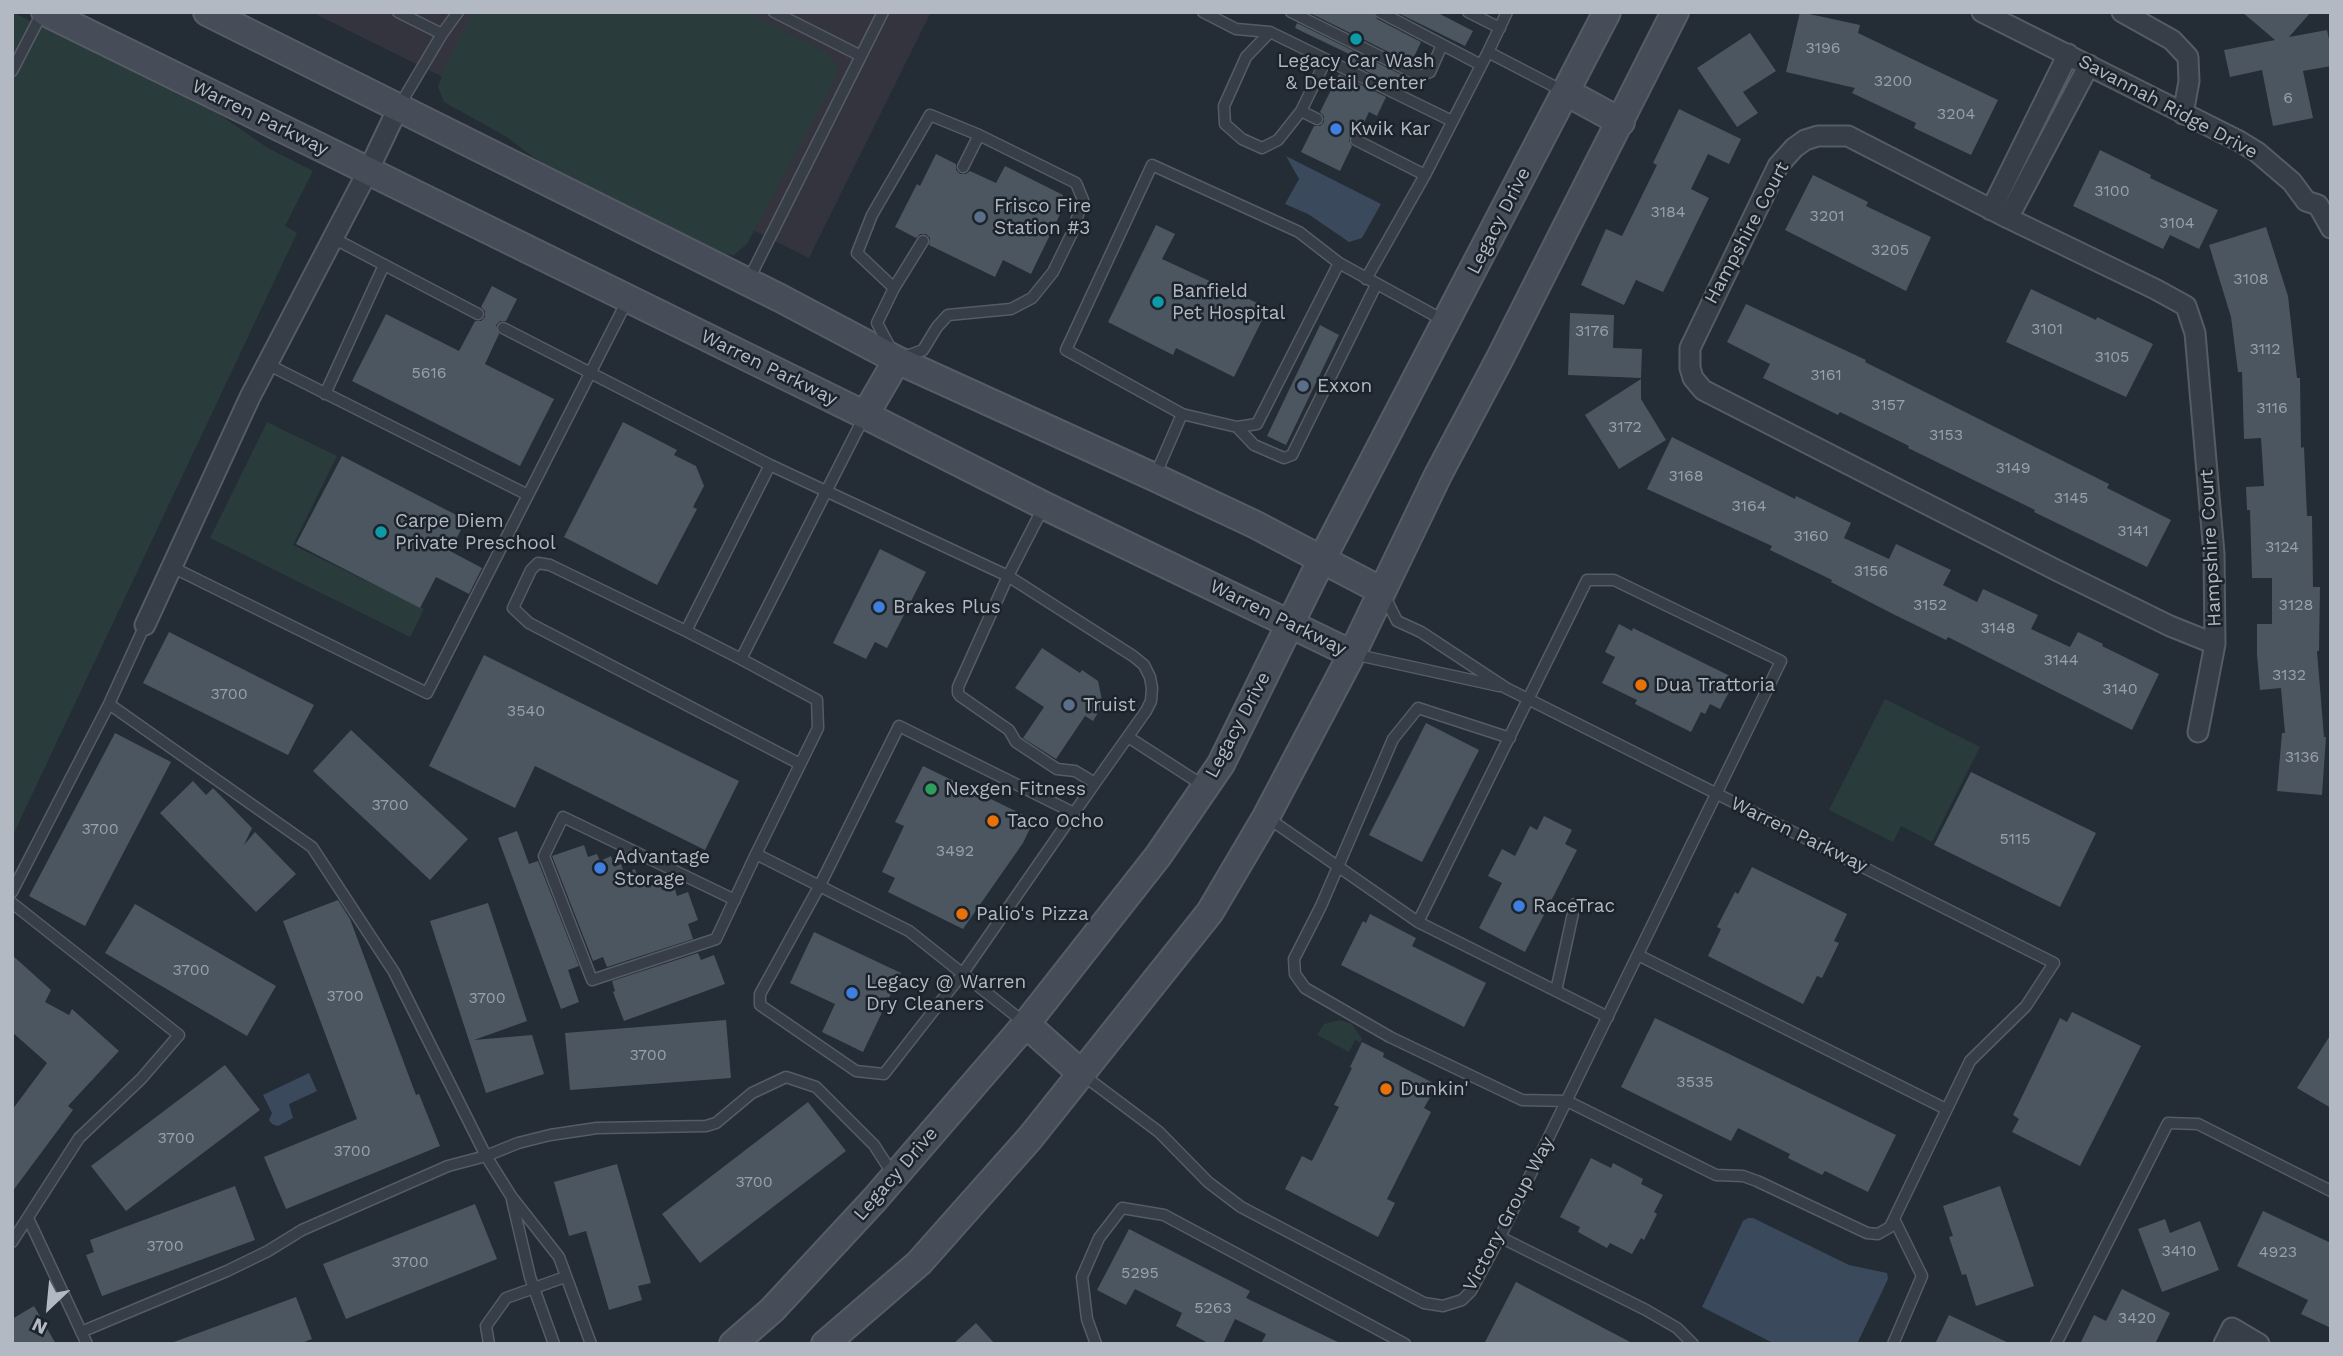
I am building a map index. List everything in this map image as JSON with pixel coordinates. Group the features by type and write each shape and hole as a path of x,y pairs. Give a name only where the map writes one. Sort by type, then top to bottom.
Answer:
{"main road":[{"name":"Warren Parkway","path":"43,12 1045,506 1352,654"},
{"path":"206,12 748,282 897,360 1254,524 1382,591"},
{"name":"Legacy Drive","path":"733,1344 772,1310 894,1177 1026,1024 1158,856 1222,764 1321,561 1607,12"},
{"path":"825,1344 919,1263 1030,1138 1210,912 1266,817 1352,654 1438,475 1675,12"},
{"path":"1566,92 1621,122"},
{"path":"865,415 897,360"},
{"path":"1026,1024 1082,1074"}],"street":[{"name":"Savannah Ridge Drive","path":"1982,12 2007,17 2068,54 2257,152 2292,182 2306,201 2318,205 2331,228"},
{"path":"2122,12 2172,40 2188,57 2189,81 2183,114"},
{"path":"1999,214 2068,54"},
{"path":"1999,214 2089,65"},
{"path":"145,625 250,397 398,108"},
{"name":"Hampshire Court","path":"2198,732 2215,644 2214,554 2195,332 2186,306 1848,136 1818,136 1805,140 1794,148 1778,166 1690,348 1693,378 1703,390 2046,565 2215,644"},
{"path":"2228,1336 2259,1344"}],"lane":[{"path":"12,71 43,12"},
{"path":"398,12 442,34"},
{"path":"398,108 458,12"},
{"path":"774,12 861,56"},
{"path":"748,282 883,12"},
{"path":"1203,12 1237,29 1270,32 1452,121"},
{"path":"1291,12 1420,76 1430,72 1442,45"},
{"path":"1380,12 1482,65"},
{"path":"1468,12 1500,28"},
{"path":"1237,427 1254,445 1284,458 1292,455 1371,282 1507,12"},
{"path":"1270,32 1246,57 1223,106 1225,124 1242,139 1262,148 1278,140 1301,111 1326,60"},
{"path":"1488,52 1566,92"},
{"path":"1301,111 1317,119"},
{"path":"894,288 857,253 872,215 930,115 979,135 1076,183 1083,200 1072,233 1053,272 1032,298 1011,309 948,315 923,350 897,360 877,323 894,288 923,241"},
{"path":"963,167 979,135"},
{"path":"1356,140 1425,174"},
{"path":"1339,263 1257,424 1237,427 1182,414 1066,350 1152,164 1300,232 1339,263 1446,322"},
{"path":"333,238 478,314"},
{"path":"326,394 384,265"},
{"path":"172,567 427,693 628,299"},
{"path":"503,328 770,465 1008,576 1133,656 1147,670 1152,682 1151,701 1128,737 963,973 884,1074 856,1070 760,1005 761,994 820,885 899,726 1074,813"},
{"path":"267,365 528,495"},
{"path":"1154,477 1182,414"},
{"path":"741,659 865,415"},
{"path":"686,631 770,465"},
{"path":"1045,506 1008,576 958,687 958,693 1009,730 1016,742 1057,769 1075,771 1095,783"},
{"path":"735,900 563,817 544,856 592,980 716,939 735,900 756,854 818,729 817,700 686,631 550,565 538,563 531,570 513,608 529,623 800,764"},
{"name":"Victory Group Way","path":"1082,1074 1159,1132 1208,1182 1241,1207 1424,1303 1443,1307 1467,1296 1500,1237 1781,661 1614,580 1587,580 1530,699"},
{"name":"Warren Parkway","path":"1382,591 1397,621 1421,632 1506,688 2054,963 2026,1006 1970,1061 1947,1109"},
{"path":"12,891 109,704 145,625"},
{"name":"Warren Parkway","path":"1352,654 1506,688"},
{"path":"1418,922 1530,699"},
{"path":"109,704 312,847 394,972 486,1156 511,1196 559,1257 591,1344"},
{"path":"1510,738 1418,708 1393,739 1337,868 1294,958 1295,974 1305,988 1390,1037 1522,1100 1567,1101 1716,1175 1743,1176 1757,1181 1867,1233 1878,1234 1895,1221 1947,1109 1638,955"},
{"path":"1128,737 1206,787"},
{"path":"1266,817 1418,922 1608,1017"},
{"path":"756,854 909,931 1026,1024"},
{"path":"12,903 179,1034 141,1079 79,1138 12,1242"},
{"path":"1556,991 1575,904"},
{"path":"80,1332 227,1271 268,1251 302,1230 448,1166 486,1156 518,1143 561,1133 597,1128 706,1126 716,1123 752,1093 786,1077 816,1087 874,1145 894,1177"},
{"path":"2056,1344 2168,1123 2198,1124 2331,1191"},
{"path":"511,1196 534,1288 554,1344"},
{"path":"1096,1344 1087,1319 1082,1277 1098,1238 1122,1208 1164,1215 1405,1344"},
{"path":"28,1217 87,1344"},
{"path":"1893,1344 1922,1276 1895,1221"},
{"path":"1500,1237 1646,1310 1677,1328 1693,1344"},
{"path":"489,1344 486,1326 506,1298 565,1277"}],"shaded area":[{"path":"12,12 220,115 268,148 313,171 285,226 297,233 12,837"},
{"path":"311,12 931,12 809,258"},
{"path":"474,12 746,12 827,53 837,66 836,77 747,244 734,255 724,254 578,185 505,136 444,102 438,87 445,66"},
{"path":"267,422 337,456 293,545 424,609 410,637 210,538"},
{"path":"1885,699 1980,747 1932,842 1901,826 1893,842 1829,810"},
{"path":"1340,1020 1352,1024 1362,1039 1360,1043 1355,1040 1349,1052 1317,1035 1324,1024"}],"water":[{"path":"1286,156 1381,204 1362,238 1349,242 1308,214 1285,204 1299,179"},
{"path":"309,1073 317,1091 289,1104 293,1118 278,1126 272,1124 269,1120 272,1113 263,1095"},
{"path":"1753,1218 1849,1265 1887,1273 1888,1279 1857,1344 1775,1344 1702,1307 1743,1221"}],"building":[{"path":"1308,12 1373,12 1377,19 1421,42 1411,63"},
{"path":"1396,12 1436,12 1473,31 1465,46"},
{"path":"1800,12 1860,25 1858,33 1998,100 1971,155 1914,128 1916,123 1852,93 1855,88 1786,72"},
{"path":"2242,12 2311,12 2289,37 2327,30 2331,66 2303,71 2313,118 2273,126 2262,70 2230,77 2224,50 2275,40"},
{"path":"1297,23 1404,76 1402,81 1396,78 1393,84 1346,61 1349,54 1295,28"},
{"path":"1750,33 1776,71 1743,92 1758,113 1737,127 1697,68"},
{"name":"Kwik Kar","path":"1339,74 1386,97 1377,116 1369,112 1359,133 1350,136 1352,146 1340,171 1301,152 1314,126 1320,126 1324,122 1324,116 1320,112"},
{"path":"1679,109 1741,139 1729,164 1708,154 1691,189 1709,198 1663,292 1636,280 1624,305 1581,285 1606,229 1622,236 1657,165 1653,163"},
{"path":"2100,150 2151,175 2150,178 2218,210 2199,249 2170,235 2163,249 2073,206"},
{"name":"Frisco Fire Station #3","path":"936,154 956,164 956,170 960,174 970,171 996,183 1005,166 1063,195 1059,204 1064,206 1031,274 1003,260 995,277 929,245 930,238 926,234 920,234 916,238 895,227"},
{"path":"1813,175 1868,202 1866,206 1931,237 1906,291 1785,230"},
{"path":"1156,225 1175,234 1162,259 1268,308 1234,377 1176,348 1173,355 1108,322"},
{"path":"2266,227 2288,296 2297,378 2300,378 2301,448 2304,447 2307,516 2312,516 2313,587 2320,587 2317,651 2326,737 2322,795 2277,791 2282,733 2285,733 2281,688 2260,690 2257,655 2257,624 2272,624 2272,578 2252,578 2250,510 2247,510 2246,487 2264,486 2261,438 2244,439 2242,372 2238,372 2231,317 2209,245"},
{"path":"492,286 517,299 506,321 500,321 496,325 499,334 485,364 554,399 520,466 352,381 386,314 459,351 475,321 481,321 485,317 485,311 481,307"},
{"path":"2031,289 2153,344 2126,397 2006,342"},
{"path":"1746,304 1866,360 1865,362 2109,484 2107,488 2171,520 2147,567 1840,412 1838,415 1763,378 1770,364 1727,342"},
{"path":"1570,313 1614,315 1613,348 1642,349 1641,378 1568,375"},
{"name":"Exxon","path":"1320,325 1339,335 1286,445 1267,436"},
{"path":"1641,379 1641,399 1666,440 1619,469 1585,415"},
{"path":"623,422 677,450 674,455 696,466 704,486 693,507 697,509 657,585 564,537"},
{"path":"1672,437 1795,499 1796,496 1851,523 1844,538 1889,559 1896,544 1951,570 1943,585 1977,602 1983,589 2038,615 2031,629 2070,647 2078,632 2159,674 2132,730 1948,637 1946,640 1893,614 1770,550 1772,546 1647,489"},
{"name":"Carpe Diem Private Preschool","path":"342,456 466,520 450,551 482,568 469,594 436,577 420,608 296,544"},
{"name":"Brakes Plus","path":"880,549 926,572 887,648 875,642 866,659 833,643"},
{"path":"1619,624 1632,631 1633,628 1736,679 1720,709 1710,704 1705,714 1701,712 1691,732 1635,704 1637,700 1602,683 1615,657 1605,652"},
{"path":"169,632 314,705 288,755 143,683"},
{"name":"Truist","path":"1042,648 1080,673 1082,670 1098,681 1103,705 1093,721 1085,716 1056,759 1023,738 1044,707 1015,688"},
{"path":"484,655 739,781 705,850 535,766 515,808 429,766"},
{"path":"1426,723 1479,750 1422,862 1369,835"},
{"path":"351,730 468,839 430,880 313,771"},
{"path":"115,733 171,762 85,926 29,896"},
{"path":"923,766 1034,820 1023,843 963,929 888,892 895,878 882,872 904,826 895,822"},
{"path":"1971,772 2096,833 2060,907 1934,845"},
{"path":"193,781 206,795 213,788 252,828 244,845 255,832 296,874 256,912 160,813"},
{"name":"RaceTrac","path":"1544,816 1572,830 1565,844 1577,850 1525,952 1479,928 1502,883 1488,876 1502,849 1515,856 1530,826 1537,830"},
{"path":"517,831 529,864 538,861 579,966 568,970 579,1002 561,1009 498,838"},
{"path":"584,845 588,857 597,854 600,861 611,856 614,867 621,864 624,873 635,869 638,879 646,876 650,886 659,882 662,890 674,886 677,896 688,892 698,920 688,924 693,939 607,967 603,957 593,961 552,856"},
{"path":"1752,867 1847,914 1834,941 1839,943 1822,978 1817,976 1803,1004 1708,956 1721,929 1717,927"},
{"path":"338,900 350,919 416,1095 419,1094 440,1146 286,1209 264,1157 357,1119 283,921"},
{"path":"488,903 527,1021 474,1040 532,1035 544,1074 486,1093 430,921"},
{"path":"135,904 276,986 247,1036 105,953"},
{"path":"1370,914 1416,938 1412,946 1486,983 1464,1027 1341,965 1363,921 1366,923"},
{"name":"Legacy @ Warren Dry Cleaners","path":"814,932 901,973 863,1052 822,1032 835,1004 790,983"},
{"path":"698,953 701,960 714,955 725,984 624,1021 613,992 612,981"},
{"path":"12,955 51,990 45,1002 69,1015 72,1009 119,1051 68,1106 73,1110 12,1192 12,1110 47,1063 12,1032"},
{"path":"2072,1012 2141,1046 2080,1166 2012,1132 2019,1119 2013,1115 2060,1018 2067,1022"},
{"path":"1655,1018 1896,1135 1868,1192 1825,1171 1822,1175 1788,1158 1790,1154 1738,1128 1731,1141 1621,1087"},
{"path":"726,1020 731,1078 570,1090 565,1033"},
{"path":"2331,1034 2331,1108 2297,1088"},
{"path":"1362,1042 1384,1053 1383,1057 1437,1085 1424,1108 1431,1112 1387,1199 1395,1203 1378,1237 1285,1189 1302,1156 1312,1161 1339,1107 1334,1105"},
{"path":"225,1065 260,1110 126,1211 91,1166"},
{"path":"808,1102 846,1151 700,1263 662,1214"},
{"path":"1591,1158 1611,1168 1613,1163 1643,1179 1641,1184 1663,1195 1644,1240 1641,1238 1632,1254 1610,1243 1607,1248 1578,1232 1580,1227 1560,1217"},
{"path":"617,1164 651,1283 638,1286 642,1300 609,1310 586,1231 569,1236 554,1182"},
{"path":"235,1186 255,1240 102,1296 86,1255 94,1252 90,1240"},
{"path":"2000,1186 2034,1286 1976,1306 1966,1274 1962,1275 1949,1237 1953,1236 1943,1206"},
{"path":"475,1204 497,1259 346,1319 323,1264"},
{"path":"2263,1211 2331,1243 2331,1328 2301,1314 2308,1300 2237,1266"},
{"path":"2165,1219 2170,1233 2200,1221 2219,1270 2162,1292 2138,1229"},
{"path":"1129,1229 1250,1291 1246,1298 1342,1344 1261,1344 1266,1334 1235,1319 1223,1344 1210,1344 1176,1326 1182,1313 1135,1289 1126,1305 1097,1290"},
{"path":"1516,1282 1634,1344 1484,1344"},
{"path":"2122,1289 2170,1313 2155,1344 2080,1344 2094,1315 2106,1321"},
{"path":"296,1297 312,1339 299,1344 174,1344 174,1342"},
{"path":"34,1306 56,1344 12,1344 12,1319"},
{"path":"1949,1315 2011,1344 1935,1344"},
{"path":"976,1323 995,1344 953,1344"}],"place":[{"name":"Legacy Car Wash & Detail Center","path":"1356,39"},
{"name":"Kwik Kar","path":"1336,129"},
{"name":"Frisco Fire Station #3","path":"980,217"},
{"name":"Banfield Pet Hospital","path":"1158,302"},
{"name":"Exxon","path":"1303,386"},
{"name":"Carpe Diem Private Preschool","path":"381,532"},
{"name":"Brakes Plus","path":"879,607"},
{"name":"Dua Trattoria","path":"1641,685"},
{"name":"Truist","path":"1069,705"},
{"name":"Nexgen Fitness","path":"931,789"},
{"name":"Taco Ocho","path":"993,821"},
{"name":"Advantage Storage","path":"600,868"},
{"name":"RaceTrac","path":"1519,906"},
{"name":"Palio's Pizza","path":"962,914"},
{"name":"Legacy @ Warren Dry Cleaners","path":"852,993"},
{"name":"Dunkin'","path":"1386,1089"}]}
